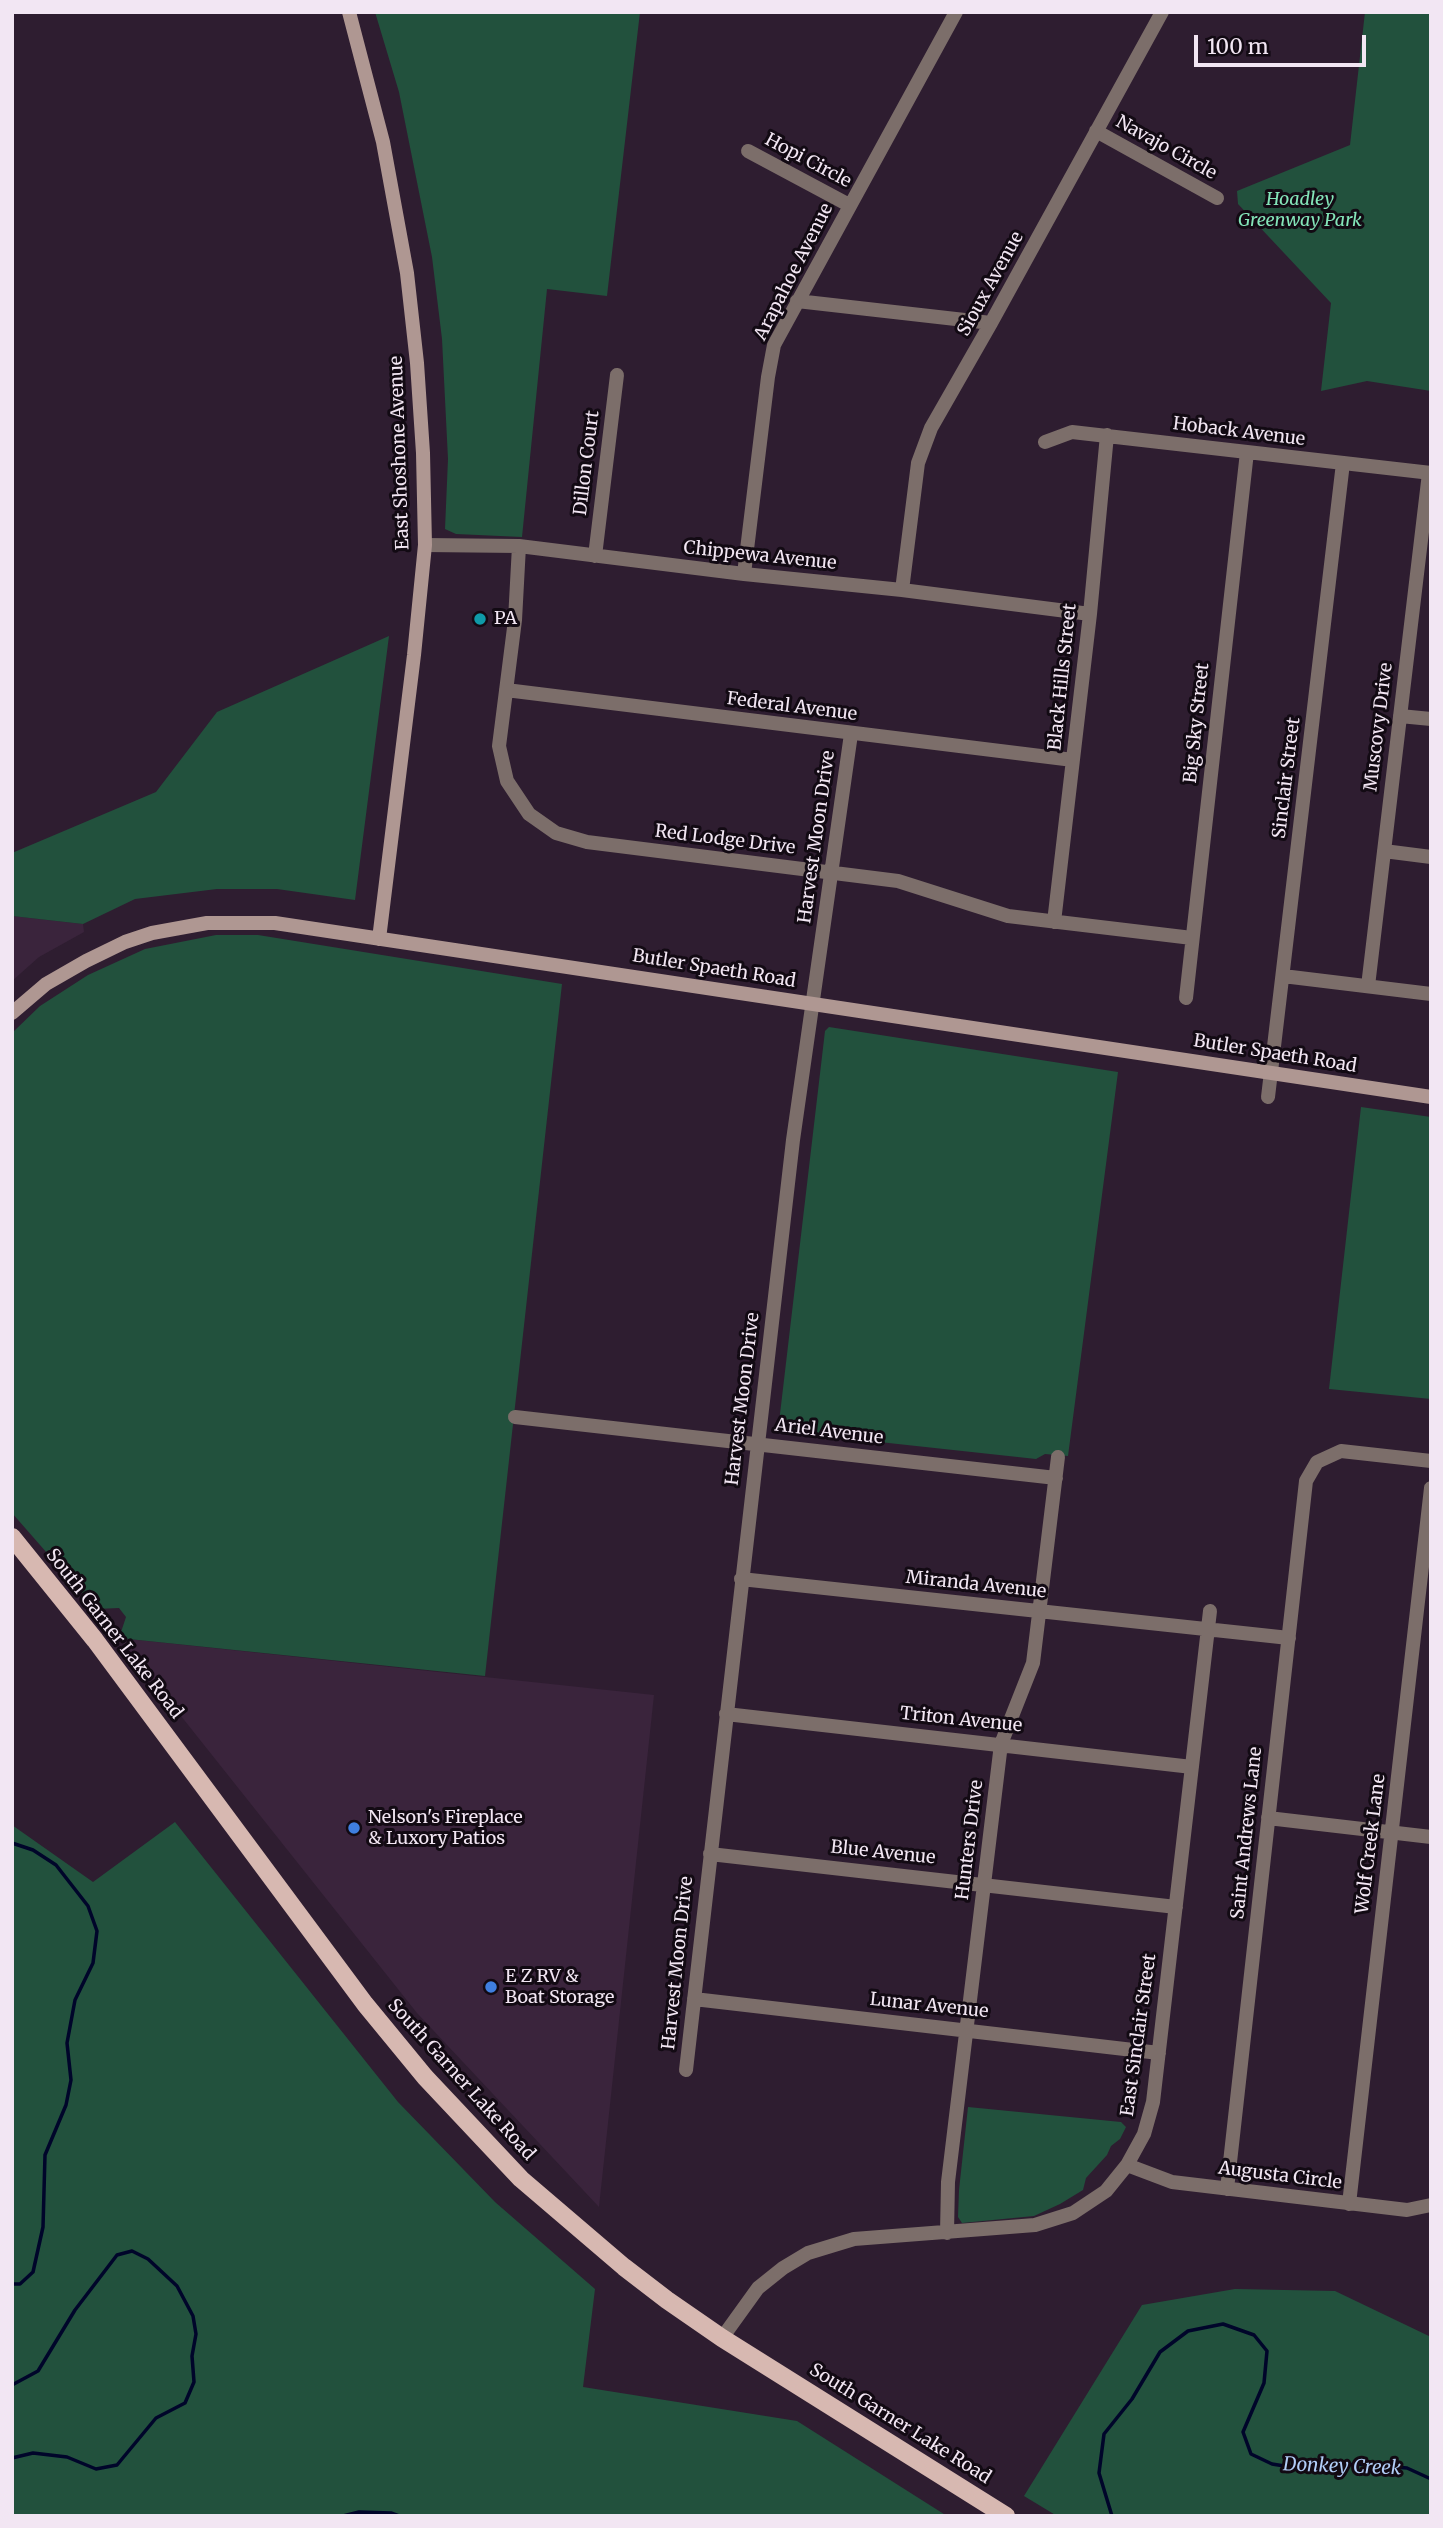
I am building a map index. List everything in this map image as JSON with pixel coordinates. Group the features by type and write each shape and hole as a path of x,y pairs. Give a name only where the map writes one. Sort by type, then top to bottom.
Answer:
{"main road":[{"name":"East Shoshone Avenue","path":"349,12 383,142 407,274 419,389 425,545 379,939"},
{"name":"Butler Spaeth Road","path":"12,1013 46,984 125,942 176,928 227,922 275,923 1431,1097"},
{"name":"South Garner Lake Road","path":"12,1537 103,1651 329,1958 425,2077 521,2179 624,2267 722,2339 1006,2516"}],"street":[{"name":"Arapahoe Avenue","path":"744,574 774,345 956,12"},
{"name":"Sioux Avenue","path":"902,590 918,463 931,428 1162,12"},
{"name":"Navajo Circle","path":"1096,131 1217,198"},
{"name":"Hopi Circle","path":"748,151 849,205"},
{"path":"797,301 991,323"},
{"name":"Dillon Court","path":"595,556 617,375"},
{"name":"Hoback Avenue","path":"1045,442 1072,432 1430,473"},
{"name":"Black Hills Street","path":"1054,922 1090,614 1107,435"},
{"name":"Big Sky Street","path":"1185,998 1247,452"},
{"name":"Sinclair Street","path":"1268,1097 1343,463"},
{"name":"Muscovy Drive","path":"1368,986 1430,473"},
{"name":"Chippewa Avenue","path":"425,545 519,546 1090,614"},
{"name":"Red Lodge Drive","path":"519,546 515,620 499,746 507,781 529,814 556,833 587,842 898,881 1008,916 1192,938"},
{"name":"Federal Avenue","path":"506,690 1073,760"},
{"path":"1400,716 1431,719"},
{"name":"Harvest Moon Drive","path":"685,2070 793,1140 851,734"},
{"path":"1384,851 1431,857"},
{"path":"1283,976 1431,994"},
{"name":"Ariel Avenue","path":"515,1417 1056,1478"},
{"name":"Saint Andrews Lane","path":"1227,2189 1306,1481 1317,1462 1342,1451 1431,1461"},
{"name":"Hunters Drive","path":"947,2233 948,2182 1001,1744 1034,1663 1058,1457"},
{"name":"Wolf Creek Lane","path":"1349,2204 1431,1488"},
{"name":"Miranda Avenue","path":"741,1579 1289,1639"},
{"name":"East Sinclair Street","path":"722,2339 758,2288 808,2253 854,2239 1035,2225 1073,2213 1107,2191 1127,2165 1144,2134 1153,2102 1210,1611"},
{"name":"Triton Avenue","path":"726,1714 1192,1767"},
{"path":"1268,1818 1431,1837"},
{"name":"Blue Avenue","path":"710,1854 1176,1907"},
{"name":"Lunar Avenue","path":"694,1999 1159,2053"},
{"name":"Augusta Circle","path":"1127,2165 1172,2182 1406,2210 1431,2205"}],"shaded area":[{"path":"12,916 83,924 84,932 39,957 12,981"},
{"path":"119,1638 654,1695 599,2207 417,2013"}],"green space":[{"path":"375,12 640,12 607,296 547,289 522,537 456,534 445,529 448,459 442,339 432,257 399,92"},
{"name":"Hoadley Greenway Park","path":"1365,12 1431,12 1431,391 1367,381 1321,391 1331,303 1238,204 1237,191 1350,145"},
{"path":"389,636 355,900 277,889 217,889 135,899 83,924 12,916 12,853 156,792 217,712"},
{"path":"216,935 258,935 562,984 485,1676 119,1638 126,1617 119,1608 96,1609 12,1513 12,1033 40,1006 88,975 145,949"},
{"path":"829,1027 1118,1072 1068,1456 1045,1454 1036,1459 778,1431 825,1031"},
{"path":"1361,1107 1431,1117 1431,1399 1329,1389"},
{"path":"175,1822 398,2102 495,2202 595,2289 583,2387 797,2421 947,2516 12,2516 12,1825 93,1882"},
{"path":"968,2107 1121,2122 1126,2127 1120,2139 1111,2146 1107,2155 1086,2178 1083,2190 1060,2204 1034,2216 962,2223 958,2217 959,2190"},
{"path":"1235,2289 1335,2291 1431,2337 1431,2516 1057,2516 1024,2496 1142,2305"}],"waterway":[{"path":"12,1843 33,1850 56,1865 88,1906 97,1931 93,1963 75,2000 67,2043 71,2080 66,2105 45,2155 43,2227 33,2272 20,2284 12,2284"},
{"path":"12,2385 38,2371 75,2310 117,2255 132,2251 148,2259 177,2286 193,2316 196,2334 192,2356 194,2382 185,2403 156,2418 117,2465 96,2469 67,2457 33,2453 12,2458"},
{"name":"Donkey Creek","path":"1112,2516 1099,2473 1104,2434 1132,2399 1160,2352 1188,2331 1223,2324 1254,2335 1267,2351 1264,2383 1243,2432 1251,2454 1272,2464 1303,2469 1358,2464 1407,2468 1431,2479"},
{"path":"343,2516 359,2512 391,2513 399,2516"}],"place":[{"name":"PA","path":"480,619"},
{"name":"Nelson's Fireplace & Luxory Patios","path":"354,1828"},
{"name":"E Z RV & Boat Storage","path":"491,1987"}]}
